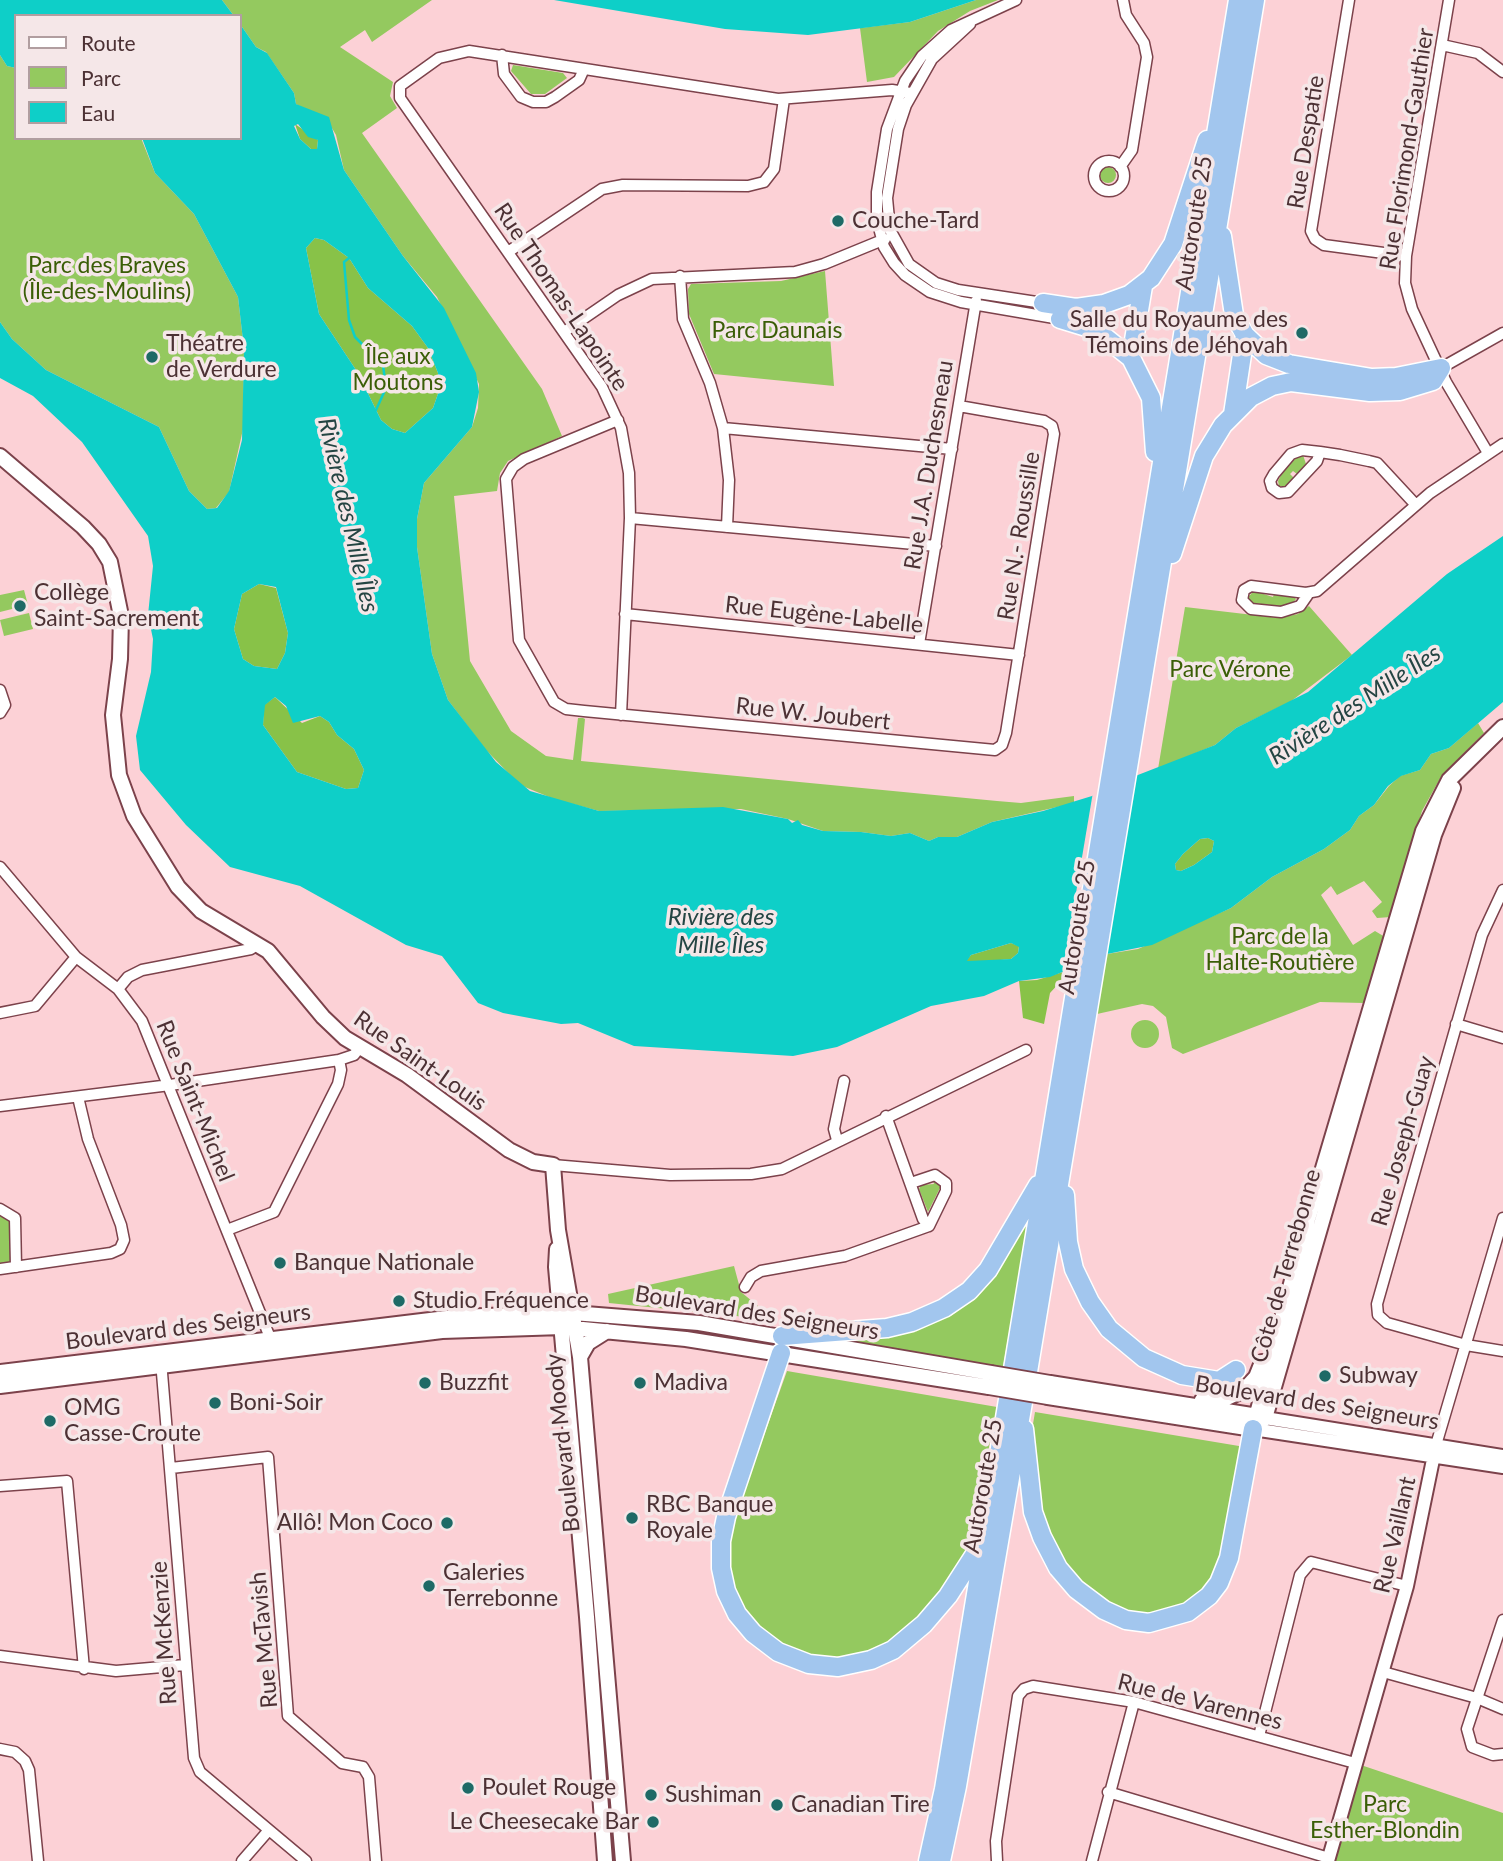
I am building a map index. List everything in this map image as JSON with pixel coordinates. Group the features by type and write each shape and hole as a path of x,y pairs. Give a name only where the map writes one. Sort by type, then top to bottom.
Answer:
{"highway":[{"name":"Autoroute 25","path":"928,1861 942,1801 1238,0"},
{"name":"Autoroute 25","path":"941,1861 957,1786 1022,1408 1255,0"},
{"path":"1043,303 1076,307 1097,306 1123,298 1143,286 1161,268 1169,253 1195,170 1220,107"},
{"path":"1219,219 1231,302 1245,335 1261,352 1276,360 1358,376 1396,377 1441,368"},
{"path":"1131,358 1143,286"},
{"path":"1060,320 1096,330 1131,358 1145,381 1152,405 1157,487"},
{"path":"1233,414 1245,335"},
{"path":"1157,594 1200,463 1233,414 1257,393 1285,383 1305,382 1361,391 1393,392 1433,381 1441,368"},
{"path":"1063,1164 1072,1260 1085,1293 1109,1329 1144,1358 1182,1375 1219,1381 1236,1370"},
{"path":"983,1542 948,1596 930,1618 905,1641 878,1657 850,1666 816,1665 786,1656 759,1639 741,1620 729,1598 722,1576 720,1550 726,1517 781,1345 887,1328 912,1322 944,1308 969,1291 988,1270 1043,1176"},
{"path":"1022,1408 1031,1503 1050,1555 1064,1575 1091,1602 1118,1617 1141,1623 1164,1620 1188,1612 1202,1603 1219,1583 1231,1546 1258,1421"},
{"path":"949,1861 957,1786"}],"main road":[{"name":"Rue Saint-Louis","path":"0,456 83,527 99,544 112,568 121,616 120,659 113,710 115,747 123,788 134,816 187,898 206,914 258,944 279,962 335,1030 407,1075 509,1150 533,1162 553,1165"},
{"name":"Côte de Terrebonne","path":"1258,1421 1400,931 1428,817 1449,780 1503,727"},
{"name":"Côte de Terrebonne","path":"1258,1421 1287,1292 1400,931"},
{"name":"Boulevard Moody","path":"553,1165 558,1230 556,1267 568,1320 580,1356 623,1861"},
{"path":"1171,1402 1222,1399 1251,1384 1259,1372 1287,1292"},
{"name":"Boulevard des Seigneurs","path":"0,1386 454,1317 568,1320 650,1317 781,1345 1049,1390 1258,1421"},
{"name":"Boulevard des Seigneurs","path":"568,1320 607,1331 781,1345"},
{"name":"Boulevard Moody","path":"568,1320 605,1861"},
{"path":"580,1356 588,1343 607,1331"},
{"name":"Boulevard des Seigneurs","path":"0,1372 161,1360"},
{"name":"Boulevard des Seigneurs","path":"1049,1390 1171,1402 1258,1421"}],"street":[{"path":"1016,0 964,22 938,40 917,62 900,90 889,120 877,189 876,214 894,263 917,285 941,297 1060,320"},
{"path":"1120,167 1132,150 1147,57 1144,43 1126,15 1123,0"},
{"name":"Rue Despatie","path":"1349,0 1311,231 1315,239 1324,244 1406,256"},
{"name":"Rue Florimond-Gauthier","path":"1449,0 1406,256 1405,283 1409,302 1441,368 1488,453"},
{"path":"988,12 938,53 911,93 898,129 888,187 887,239 927,278 944,286 1043,303"},
{"path":"1442,45 1478,53 1503,72"},
{"name":"Rue Thomas-Lapointe","path":"502,55 472,51 451,53 402,83 398,91 402,102 602,387 618,420 626,449 630,518 621,715"},
{"path":"584,69 579,80 555,97 546,102 533,102 521,97 504,74 502,55 784,99 900,90 911,93"},
{"path":"508,252 584,198 609,187 754,186 765,182 774,169 784,99"},
{"path":"564,332 636,285 658,278 795,272 824,264 887,239"},
{"path":"680,276 681,312 716,398 723,428 729,480 727,527"},
{"name":"Rue J.A. Duchesneau","path":"919,644 978,293"},
{"path":"1441,368 1503,333"},
{"name":"Rue N.- Roussille","path":"959,406 1044,421 1054,432 1019,655 1001,747"},
{"name":"Rue W. Joubert","path":"618,420 518,463 507,476 505,489 522,651 547,693 560,706 621,715 991,751 1001,747"},
{"path":"723,428 952,449"},
{"path":"1309,593 1304,603 1287,612 1251,609 1242,600 1244,590 1251,586 1309,593 1320,589 1415,504 1503,444"},
{"path":"1320,452 1317,461 1288,492 1279,493 1272,488 1272,478 1294,452 1320,452 1377,463 1415,504"},
{"path":"630,518 936,546"},
{"name":"Rue Eugène-Labelle","path":"625,614 1019,655"},
{"path":"0,690 5,705 0,713"},
{"name":"Rue Saint-Michel","path":"0,867 76,957 118,989 142,1021 273,1345"},
{"name":"Rue Joseph-Guay","path":"1503,890 1482,935 1377,1304 1378,1315 1387,1323 1466,1345 1503,1351"},
{"path":"118,989 128,977 142,970 251,949 258,944"},
{"path":"0,1013 35,1006 76,957"},
{"path":"1456,1024 1503,1038"},
{"path":"0,1106 170,1085 339,1059 354,1055 360,1047"},
{"name":"Rue Saint-Louis","path":"553,1165 665,1175 756,1174 790,1166 837,1140 1026,1050"},
{"path":"227,1230 274,1212 338,1084 341,1070 339,1059"},
{"path":"837,1140 834,1129 844,1081"},
{"path":"0,1269 111,1253 120,1249 124,1241 88,1139 78,1097"},
{"path":"886,1116 923,1219 929,1226"},
{"path":"745,1287 749,1279 761,1271 845,1256 929,1226 946,1192 946,1183 935,1175 911,1183"},
{"path":"0,1209 15,1218 16,1267"},
{"name":"Rue Vaillant","path":"1329,1859 1407,1586 1435,1451 1466,1345 1498,1252 1503,1218"},
{"name":"Rue McKenzie","path":"161,1360 194,1758 200,1772 306,1861"},
{"name":"Boulevard des Seigneurs","path":"1258,1421 1501,1461"},
{"name":"Rue McTavish","path":"171,1468 268,1457 288,1716 342,1763 363,1767 369,1777 376,1861"},
{"path":"0,1486 67,1481 84,1669"},
{"path":"1259,1736 1300,1575 1311,1562 1407,1586"},
{"path":"1503,1620 1467,1729 1472,1746 1493,1755 1503,1754"},
{"path":"0,1656 84,1669 116,1671 185,1665"},
{"path":"1383,1672 1477,1698 1503,1709"},
{"name":"Rue de Varennes","path":"997,1861 996,1841 1018,1696 1024,1689 1033,1686 1135,1702 1355,1763"},
{"path":"1092,1861 1108,1792 1135,1702"},
{"path":"0,1749 15,1752 25,1761 29,1770 38,1861"},
{"path":"1108,1792 1329,1859"},
{"path":"242,1861 269,1830"}],"green space":[{"path":"222,0 432,0 372,42 365,30 340,47 393,82 390,96 397,108 362,133 542,389 562,436 508,461 500,473 497,491 454,496 470,661 511,731 546,756 573,760 578,718 583,718 581,761 1021,803 1074,796 1074,803 992,822 957,837 938,837 929,841 910,833 891,836 823,831 788,819 741,809 599,811 554,799 520,785 485,749 448,700 432,654 417,547 417,519 424,483 472,427 478,408 479,384 437,297 403,256 344,170 336,135 329,123 296,104 294,93 266,52 256,47 242,27 242,14 232,14"},
{"path":"976,0 998,0 970,11 938,31 894,77 867,82 860,28 910,22"},
{"name":"Parc des Braves (Île-des-Moulins)","path":"0,55 7,66 14,68 14,140 142,140 155,173 194,214 238,297 244,349 243,429 229,492 216,508 207,509 189,491 159,427 46,370 12,339 0,322"},
{"path":"513,65 563,73 567,78 545,94 531,94 511,71"},
{"path":"295,124 318,140 317,149 311,149 300,139"},
{"path":"1105,167 1111,167 1116,175 1114,181 1105,183 1100,178 1100,172"},
{"name":"Île aux Moutons","path":"315,238 324,240 349,258 368,288 412,326 428,348 438,373 439,391 433,408 405,433 392,429 381,420 358,373 319,314 306,248"},
{"name":"Parc Daunais","path":"825,271 834,386 714,374 689,314 688,289 691,284 781,281"},
{"path":"1303,455 1306,464 1297,474 1293,471 1290,474 1294,478 1287,487 1279,486 1282,473 1298,456"},
{"path":"259,584 276,588 288,633 285,653 277,669 254,666 243,659 234,629 242,594"},
{"path":"24,590 28,605 0,612 0,595"},
{"path":"1254,591 1273,597 1274,594 1293,596 1296,599 1292,604 1280,606 1252,603 1248,597"},
{"name":"Parc Vérone","path":"1309,606 1352,655 1290,702 1236,728 1215,745 1158,769 1185,607 1279,618 1298,614"},
{"path":"29,613 33,629 4,636 0,620"},
{"path":"275,697 302,723 320,716 354,749 364,770 358,788 346,789 297,772 263,725 264,705"},
{"name":"Parc de la Halte-Routière","path":"1478,723 1484,733 1442,775 1422,811 1391,917 1377,918 1372,911 1382,902 1364,881 1337,895 1331,886 1321,895 1353,945 1375,931 1385,937 1364,1003 1320,1002 1183,1054 1172,1048 1166,1017 1153,1006 1142,1004 1097,1014 1107,954 1138,949 1231,908 1272,877 1324,849 1350,830 1359,816 1374,805 1400,776 1420,770 1431,754 1449,748"},
{"path":"1208,838 1214,841 1212,852 1194,865 1181,871 1176,870 1175,864 1183,854 1200,839"},
{"path":"1011,943 1019,946 1018,953 1011,959 969,963 966,961 971,955"},
{"path":"1063,972 1061,981 1050,993 1044,1024 1023,1018 1019,981 1037,980"},
{"path":"1145,1020 1155,1024 1159,1034 1155,1044 1145,1048 1135,1044 1131,1034 1135,1024"},
{"path":"933,1181 941,1186 928,1212 919,1189 921,1185 934,1184"},
{"path":"0,1209 15,1218 16,1267 0,1269"},
{"path":"1029,1218 1003,1367 841,1340 896,1334 952,1315 975,1297 1001,1265"},
{"path":"734,1266 741,1292 775,1320 609,1303 608,1294"},
{"path":"787,1371 997,1407 970,1542 956,1572 935,1604 885,1646 844,1659 817,1659 771,1642 737,1603 725,1558 729,1533"},
{"path":"1035,1412 1245,1447 1222,1561 1213,1581 1188,1606 1146,1618 1099,1603 1054,1551 1039,1508 1030,1442"},
{"name":"Parc Esther-Blondin","path":"1355,1763 1503,1813 1503,1861 1328,1861"}],"water":[{"path":"0,0 222,0 232,14 14,14 14,68 7,66 0,55"},
{"path":"554,0 976,0 910,22 808,35 725,29"},
{"name":"Rivière des Mille Îles","path":"242,27 256,47 267,53 294,93 296,104 329,117 344,170 403,256 444,308 476,373 479,392 472,427 424,483 417,519 417,547 432,654 448,700 496,762 530,791 599,811 723,807 788,819 792,823 798,820 802,825 823,831 891,836 910,833 929,841 938,837 957,837 992,822 1043,811 1092,796 1107,787 1215,745 1236,728 1308,692 1447,574 1503,536 1503,702 1449,748 1431,754 1420,770 1401,776 1388,786 1374,805 1359,816 1350,830 1324,849 1272,877 1231,908 1152,945 1107,954 1050,977 1019,981 984,996 931,1006 837,1047 793,1056 634,1046 578,1023 561,1024 503,1013 478,1003 442,956 406,945 300,886 230,867 186,825 140,770 136,736 151,672 153,639 148,615 153,566 148,536 82,442 33,396 0,378 0,322 12,339 46,370 159,427 189,491 207,509 217,508 229,491 242,440 244,349 238,297 194,214 155,173 143,140 242,140","holes":["298,124 308,137 318,140 317,149 311,149 300,139 294,126","315,238 324,240 349,258 368,288 412,326 428,348 438,373 439,391 433,408 405,433 392,429 381,420 358,373 319,314 306,248","259,584 276,587 288,633 285,653 277,669 254,666 243,659 234,629 242,594","275,697 286,706 293,723 320,716 354,749 364,770 358,788 346,789 297,772 263,725 265,705","1208,838 1214,841 1212,852 1194,865 1181,871 1176,870 1175,864 1200,839","1011,943 1019,947 1018,953 1011,959 967,961 971,955"]}],"pier":[{"path":"1137,772 1106,958 1062,976 1093,792"}],"waterway":[{"path":"349,258 344,262 349,320 355,337 383,365 386,388 376,410"}],"place":[{"name":"Couche-Tard","path":"838,221"},
{"name":"Salle du Royaume des Témoins de Jéhovah","path":"1302,333"},
{"name":"Théatre de Verdure","path":"152,357"},
{"name":"Collège Saint-Sacrement","path":"20,606"},
{"name":"Banque Nationale","path":"280,1263"},
{"name":"Studio Fréquence","path":"399,1301"},
{"name":"Subway","path":"1325,1376"},
{"name":"Buzzfit","path":"425,1383"},
{"name":"Madiva","path":"640,1383"},
{"name":"Boni-Soir","path":"215,1403"},
{"name":"OMG Casse-Croute","path":"50,1421"},
{"name":"RBC Banque Royale","path":"632,1518"},
{"name":"Allô! Mon Coco","path":"447,1523"},
{"name":"Galeries Terrebonne","path":"429,1586"},
{"name":"Poulet Rouge","path":"468,1788"},
{"name":"Sushiman","path":"651,1795"},
{"name":"Canadian Tire","path":"777,1805"},
{"name":"Le Cheesecake Bar","path":"653,1822"}]}
